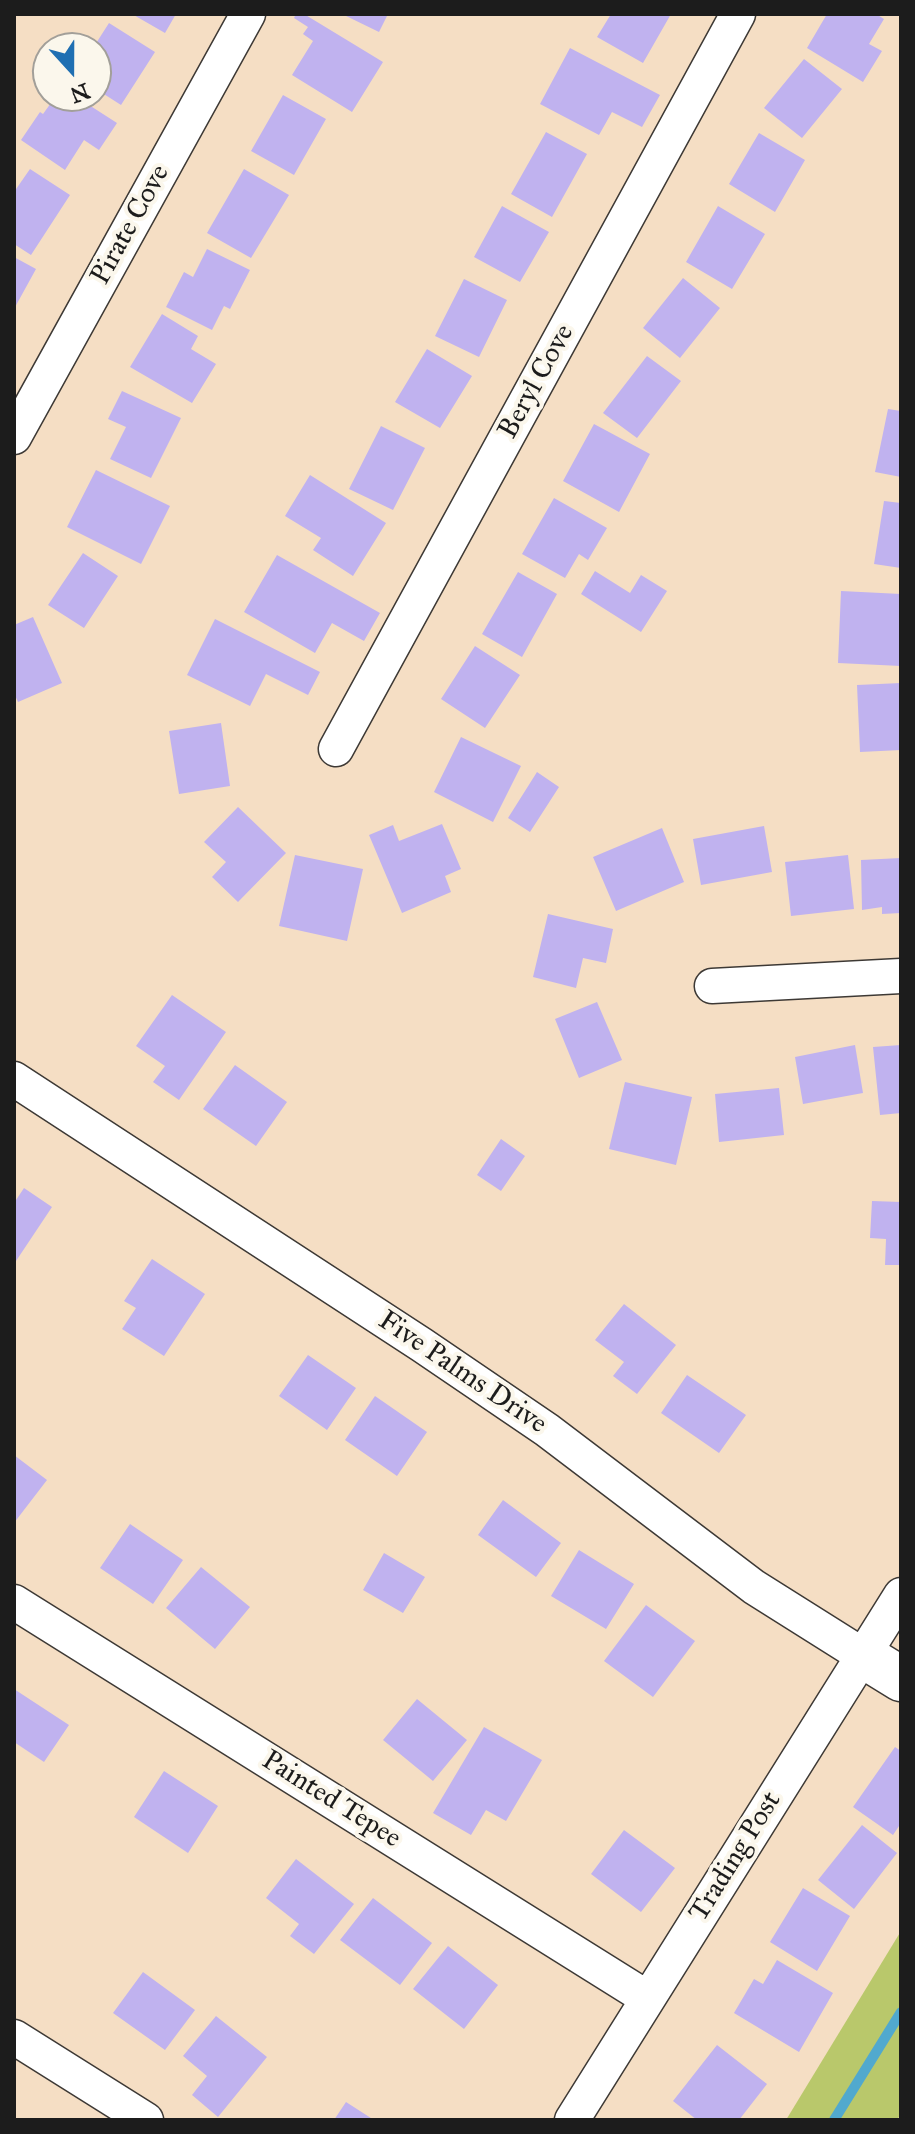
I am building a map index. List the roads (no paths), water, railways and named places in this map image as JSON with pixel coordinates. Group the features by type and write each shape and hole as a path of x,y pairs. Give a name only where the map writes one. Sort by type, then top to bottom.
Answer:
{"street":[{"name":"Pirate Cove","path":"14,437 248,14"},
{"name":"Beryl Cove","path":"336,749 738,14"},
{"path":"712,986 901,976"},
{"name":"Five Palms Drive","path":"14,1079 422,1345 547,1430 754,1587 901,1679"},
{"name":"Trading Post","path":"572,2120 901,1595"},
{"name":"Painted Tepee","path":"14,1602 647,1998"},
{"path":"14,2037 146,2120"}],"waterway":[{"path":"834,2120 901,2012"}]}
